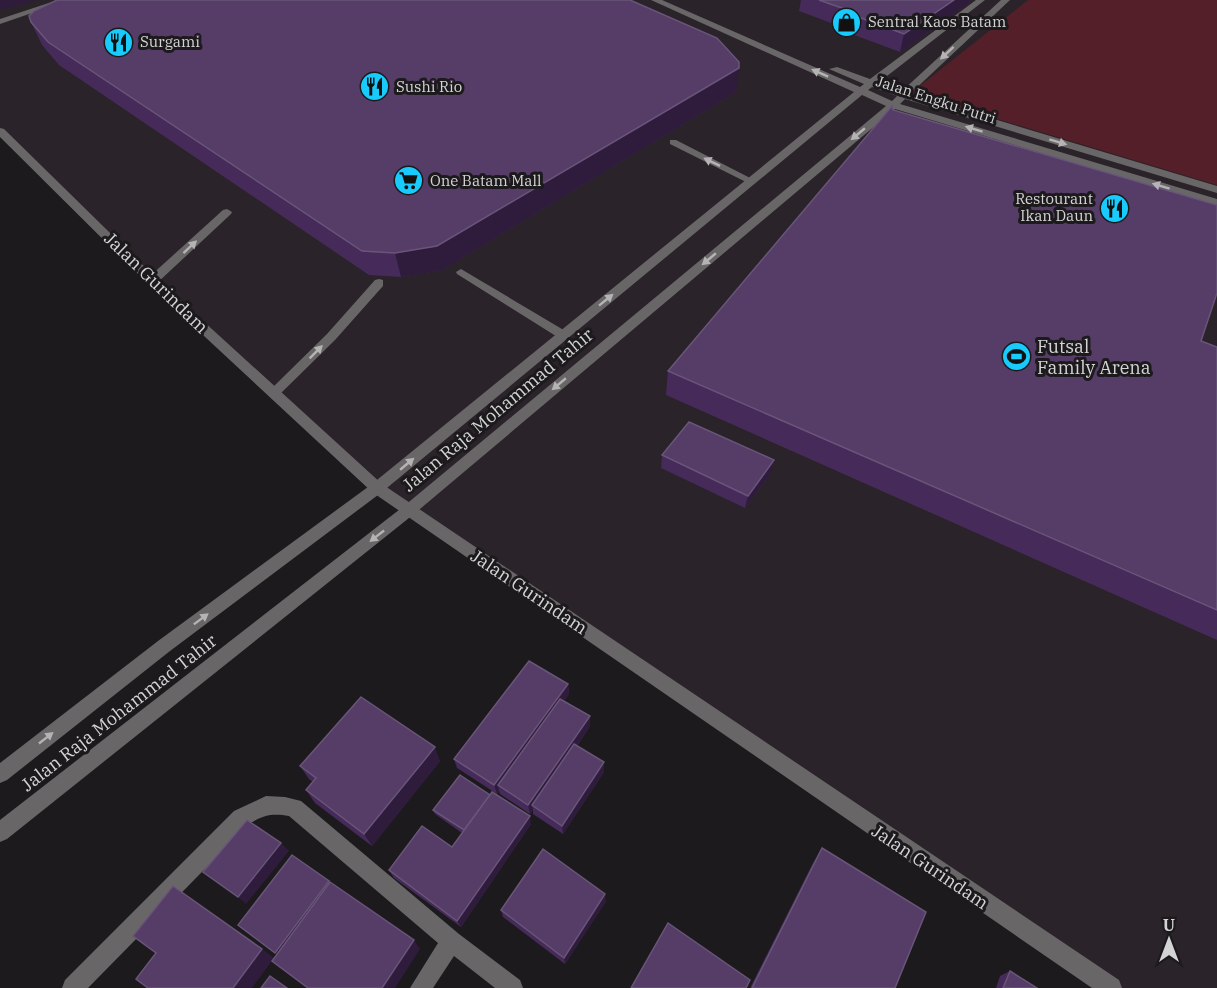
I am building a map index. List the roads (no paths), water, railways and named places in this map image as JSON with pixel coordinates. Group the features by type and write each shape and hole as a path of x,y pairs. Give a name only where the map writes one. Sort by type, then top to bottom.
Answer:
{"main road":[{"name":"Jalan Engku Putri","path":"655,0 898,100 1217,203"},
{"name":"Jalan Engku Putri","path":"674,0 866,88"},
{"name":"Jalan Raja Mohammad Tahir","path":"0,832 409,510 898,100 1006,0"},
{"name":"Jalan Raja Mohammad Tahir","path":"0,774 164,646 377,488 751,181 977,1"},
{"name":"Jalan Engku Putri","path":"898,100 1217,190"},
{"name":"Jalan Gurindam","path":"0,131 152,281 377,488 1111,988"},
{"path":"73,988 241,818 260,805 277,804 294,808 452,941 512,988"},
{"path":"422,988 452,941"}],"lane":[{"path":"0,22 66,0"},
{"path":"673,142 751,181"},
{"path":"152,281 227,212"},
{"path":"461,272 563,335"},
{"path":"274,393 331,338 379,284"}],"place":[{"name":"Sentral Kaos Batam","path":"847,22"},
{"name":"Surgami","path":"119,42"},
{"name":"Sushi Rio","path":"375,87"},
{"name":"One Batam Mall","path":"409,181"},
{"name":"Restourant Ikan Daun","path":"1114,208"},
{"name":"Futsal Family Arena","path":"1016,357"}]}
